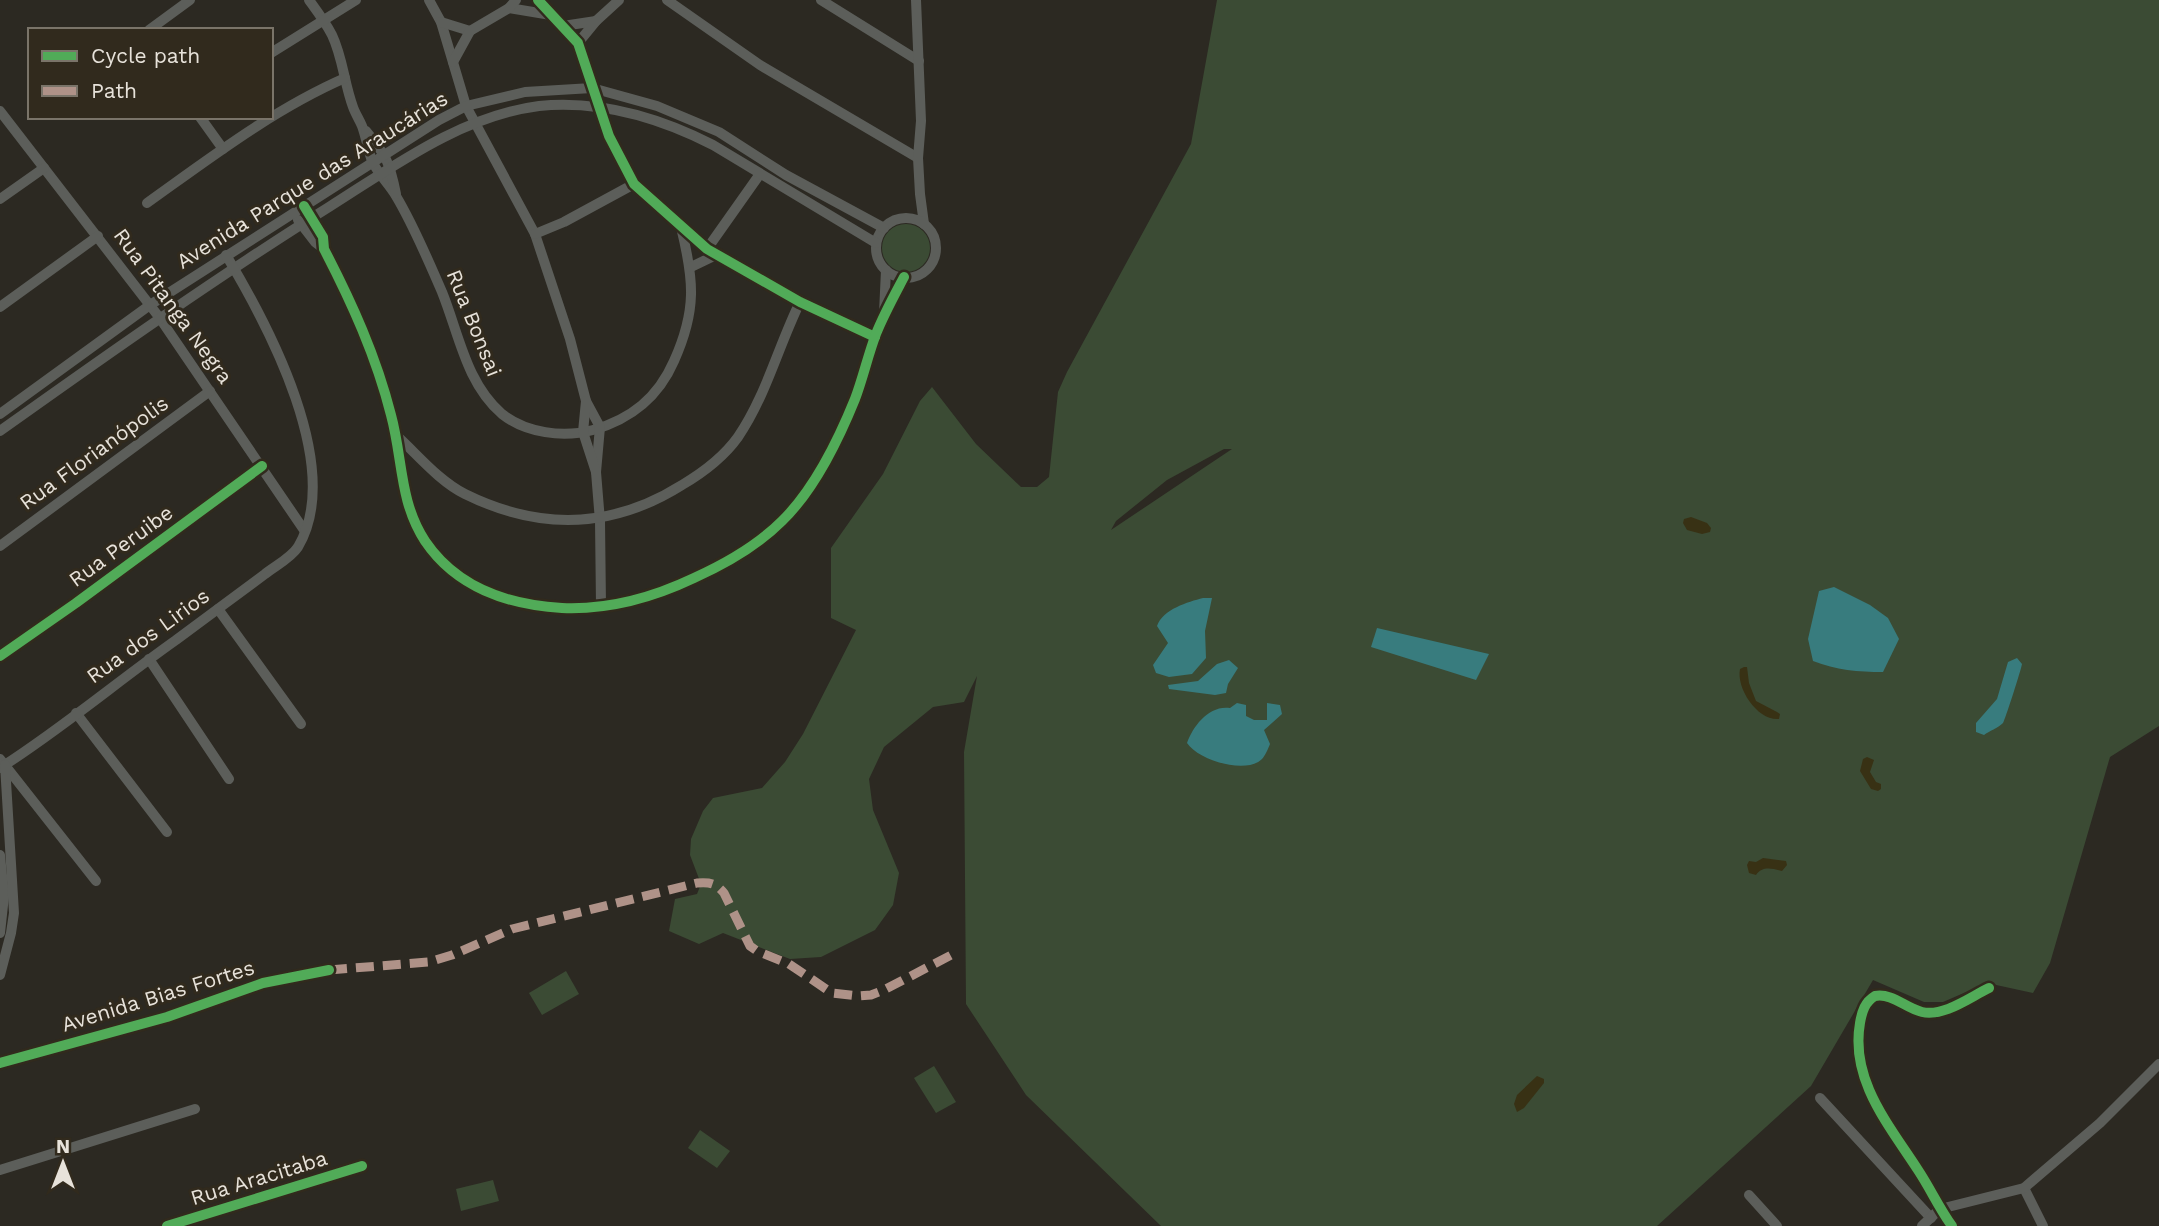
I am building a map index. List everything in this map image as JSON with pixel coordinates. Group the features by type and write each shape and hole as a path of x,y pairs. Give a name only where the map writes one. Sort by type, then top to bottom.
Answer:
{"street":[{"path":"152,28 190,0"},
{"path":"309,0 332,36 372,162 396,196"},
{"path":"273,52 356,0"},
{"path":"429,0 441,22 466,106 535,234 570,339 586,401 600,427 596,472 600,518 601,606"},
{"path":"538,0 578,43 615,150 634,184 681,228 712,252 800,302 875,337"},
{"path":"578,43 596,21 619,0"},
{"path":"667,0 760,65 918,158"},
{"path":"821,0 919,61"},
{"path":"916,0 921,121 919,194 924,224 935,240 933,259 921,273 904,277 886,270 880,263 876,243 884,228 893,221 904,218 915,219 924,224"},
{"path":"453,62 470,31 512,4 551,15"},
{"path":"563,26 596,21"},
{"path":"441,22 470,31"},
{"path":"273,118 320,89 345,78"},
{"name":"Avenida Parque das Araucárias","path":"0,414 150,305 385,153 466,106 525,92 592,88 657,106 719,132 786,175 884,228"},
{"name":"Avenida Parque das Araucárias","path":"0,431 159,317 391,167 475,123 537,107 599,108 631,114 689,133 876,243"},
{"name":"Rua Pitanga Negra","path":"0,111 159,317 304,530"},
{"path":"201,119 223,149"},
{"path":"147,203 223,149 272,119"},
{"path":"362,126 385,153 391,167 396,196"},
{"path":"0,199 44,168"},
{"path":"691,267 712,252 760,174"},
{"path":"535,234 564,222 634,184"},
{"path":"904,218 919,194"},
{"name":"Rua Bonsai","path":"396,196 437,281 474,381 502,414 517,424 548,432 583,432 621,420 639,410 664,382 683,340 692,298 691,267 681,228"},
{"path":"304,206 323,237 324,249 362,327 379,372 397,436 401,478 413,519 437,557 453,572 495,596 519,603 568,608 601,606 646,598 705,573 753,544 782,521 801,499 837,439 855,399 875,337 904,277"},
{"path":"293,213 314,242 324,249"},
{"path":"0,307 98,236"},
{"name":"Rua dos Lirios","path":"2,764 76,713 297,549 311,514 313,498 306,430 283,365 226,255"},
{"path":"884,316 886,270"},
{"path":"397,436 447,482 463,493 517,514 591,521 645,505 668,494 710,467 724,454 758,404 787,328 800,302"},
{"path":"108,336 117,347"},
{"name":"Rua Florianópolis","path":"0,545 211,391"},
{"path":"586,401 583,432 596,472"},
{"name":"Rua Peruibe","path":"0,656 262,466"},
{"path":"218,609 301,724"},
{"path":"149,659 229,779"},
{"path":"76,713 167,832"},
{"path":"0,975 4,933 14,913 4,864 2,764"},
{"path":"2,764 96,881"},
{"path":"0,855 4,864"},
{"name":"Avenida Bias Fortes","path":"0,1063 167,1017 263,983 329,970"},
{"path":"1952,1226 1882,1116 1868,1089 1858,1057 1861,1014 1868,1000 1875,996 1889,996 1916,1010 1930,1013 1941,1011 1989,988"},
{"path":"1922,1226 1940,1209 2024,1188 2100,1123 2159,1064"},
{"path":"1820,1098 1931,1218"},
{"path":"0,1170 195,1109"},
{"name":"Rua Aracitaba","path":"167,1226 362,1166"},
{"path":"2024,1188 2043,1226"},
{"path":"1749,1195 1777,1226"},
{"path":"203,1216 213,1226"}],"green space":[{"path":"1217,0 2159,0 2159,726 2110,757 2050,963 2033,993 1987,983 1943,1002 1924,1002 1873,980 1811,1086 1657,1226 1161,1226 1026,1095 966,1004 964,752 977,676 964,702 933,707 884,747 869,779 873,810 899,873 893,905 875,930 821,957 790,959 723,933 699,944 669,931 675,899 697,894 701,884 690,855 691,839 703,811 713,798 762,788 785,762 803,734 856,630 831,618 831,548 883,474 920,401 932,387 976,444 1021,487 1037,487 1049,477 1058,392 1191,144","holes":["1224,449 1232,449 1111,530 1116,521 1167,480"]},
{"path":"906,224 923,231 930,248 923,265 906,272 889,265 882,248 889,231"},
{"path":"566,971 579,994 542,1015 529,993"},
{"path":"934,1066 956,1102 936,1113 914,1078"},
{"path":"700,1130 730,1151 717,1168 688,1148"},
{"path":"493,1180 499,1201 461,1211 456,1189"}],"sand":[{"path":"1691,517 1707,523 1711,528 1710,532 1702,534 1687,530 1684,519"},
{"path":"1747,667 1749,683 1756,701 1780,714 1779,719 1763,715 1750,702 1741,686 1740,669"},
{"path":"1867,757 1874,760 1870,772 1876,782 1881,784 1878,791 1871,789 1860,771 1863,759"},
{"path":"1763,858 1786,861 1787,865 1782,871 1767,868 1756,875 1749,873 1749,861 1756,862"},
{"path":"1537,1076 1544,1079 1544,1083 1524,1108 1517,1112 1514,1104 1517,1095"}],"water":[{"path":"1834,587 1870,605 1888,618 1899,639 1883,672 1847,670 1813,661 1808,639 1819,591"},
{"path":"1203,598 1212,598 1205,631 1206,658 1192,674 1169,677 1156,673 1153,665 1168,643 1157,626 1160,620 1177,607"},
{"path":"1377,628 1489,654 1476,680 1371,647"},
{"path":"2017,658 2022,664 2003,723 1984,735 1976,732 1976,723 1997,699 2008,662"},
{"path":"1229,660 1238,668 1226,693 1215,695 1169,689 1168,685 1198,681 1217,664"},
{"path":"1237,703 1246,705 1246,716 1254,720 1267,720 1267,703 1280,705 1282,714 1264,730 1270,744 1263,758 1255,764 1234,765 1211,760 1187,743 1203,718 1215,710 1230,708"}],"marked path":[{"path":"329,970 429,962 512,929 697,883 715,885 724,893 750,946 789,964 832,993 871,995 957,952"}],"cycle path":[{"path":"538,0 578,43 609,136 634,184 707,249 800,302 875,337"},
{"path":"304,206 323,237 324,249 371,351 395,431 410,511 425,541 438,557 468,582 503,598 542,606 597,607 646,597 717,567 773,530 805,494 833,448 855,399 876,334 904,277"},
{"path":"0,656 262,466"},
{"path":"0,1063 167,1017 263,983 329,970"},
{"path":"1952,1226 1874,1101 1861,1064 1858,1044 1860,1023 1864,1007 1875,996 1888,997 1916,1010 1930,1013 1948,1009 1989,988"},
{"path":"167,1226 362,1166"}]}
